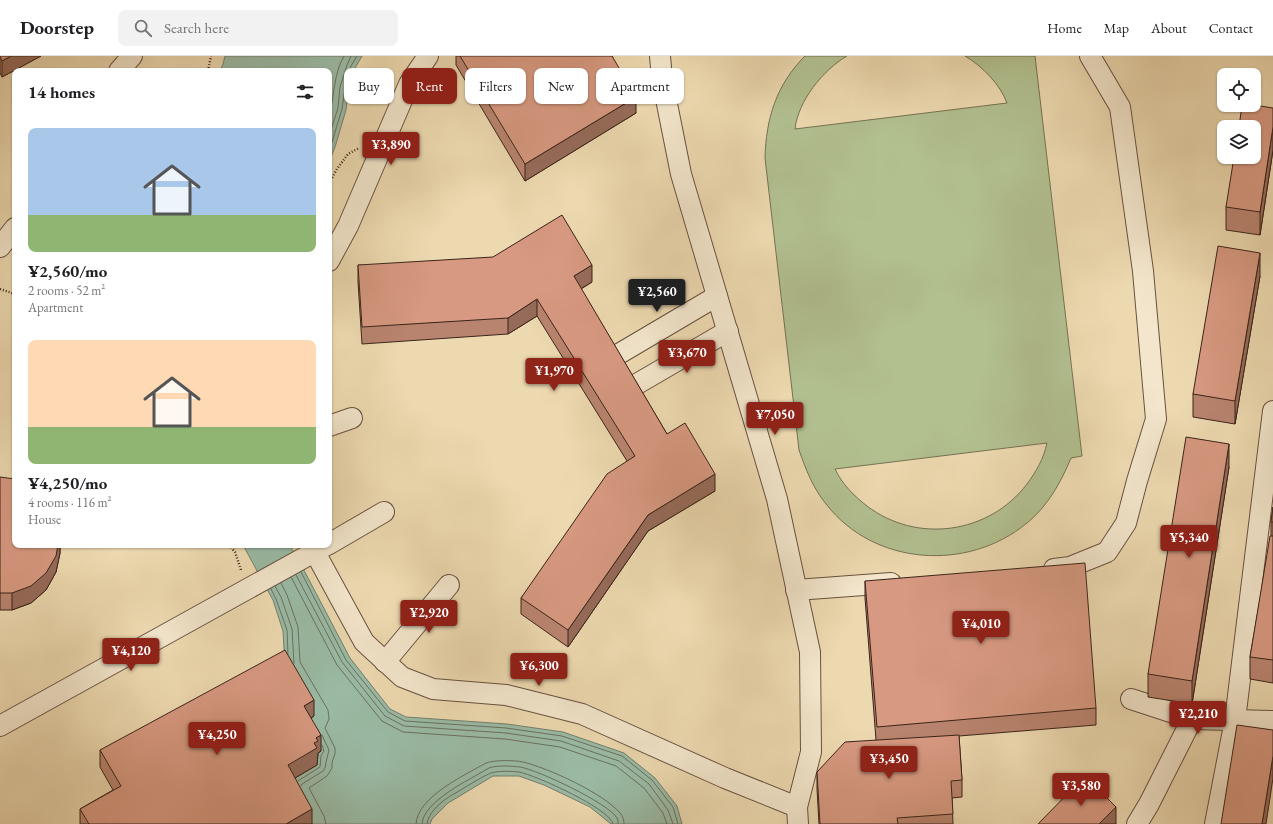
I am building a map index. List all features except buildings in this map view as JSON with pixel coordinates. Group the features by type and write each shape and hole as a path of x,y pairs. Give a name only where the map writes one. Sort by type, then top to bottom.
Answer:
{"street":[{"path":"122,68 132,56"},
{"path":"332,255 348,226 409,84 428,56"},
{"path":"0,726 318,549 364,642 402,678 433,689 506,695 582,714 725,778 798,815 811,752 810,652 776,499 681,174 662,79 660,56"},
{"path":"1038,571 1070,567 1107,552 1126,523 1136,481 1156,419 1143,271 1120,107 1090,56"},
{"path":"0,247 12,232"},
{"path":"612,358 717,296"},
{"path":"630,388 728,331"},
{"path":"1215,824 1235,720 1273,411"},
{"path":"332,425 352,418"},
{"path":"332,541 384,512"},
{"path":"796,590 905,582"},
{"path":"385,662 448,585"},
{"path":"1131,699 1192,719 1273,721"},
{"path":"1136,824 1149,804 1192,719"}],"path":[{"path":"209,68 211,56"},
{"path":"332,178 348,154 369,143 384,142"},
{"path":"0,289 12,293"},
{"path":"232,548 235,552 247,589"}],"shaded area":[{"path":"805,56 847,56 829,69 813,87 801,108 795,129 1007,103 1000,89 990,76 965,56 1035,56 1082,456 1071,458 1053,493 1035,516 1003,539 977,549 950,555 922,555 895,550 869,540 846,525 821,498 807,472 799,450 765,158 770,116 774,103 795,67","holes":["1047,443 1046,449 1034,475 1011,501 993,514 973,523 952,528 930,529 908,526 887,518 867,506 853,494 841,480 835,469"]}],"water":[{"path":"225,56 362,56 355,68 344,68 344,104 347,104 346,110 332,154 332,68 221,68"},
{"path":"245,548 291,548 350,658 390,709 406,717 507,724 563,732 624,753 655,778 677,806 682,824 611,824 590,807 544,785 519,776 493,776 448,803 432,819 430,824 312,824 288,782 316,754 321,751 285,666 283,631 273,600"}]}
